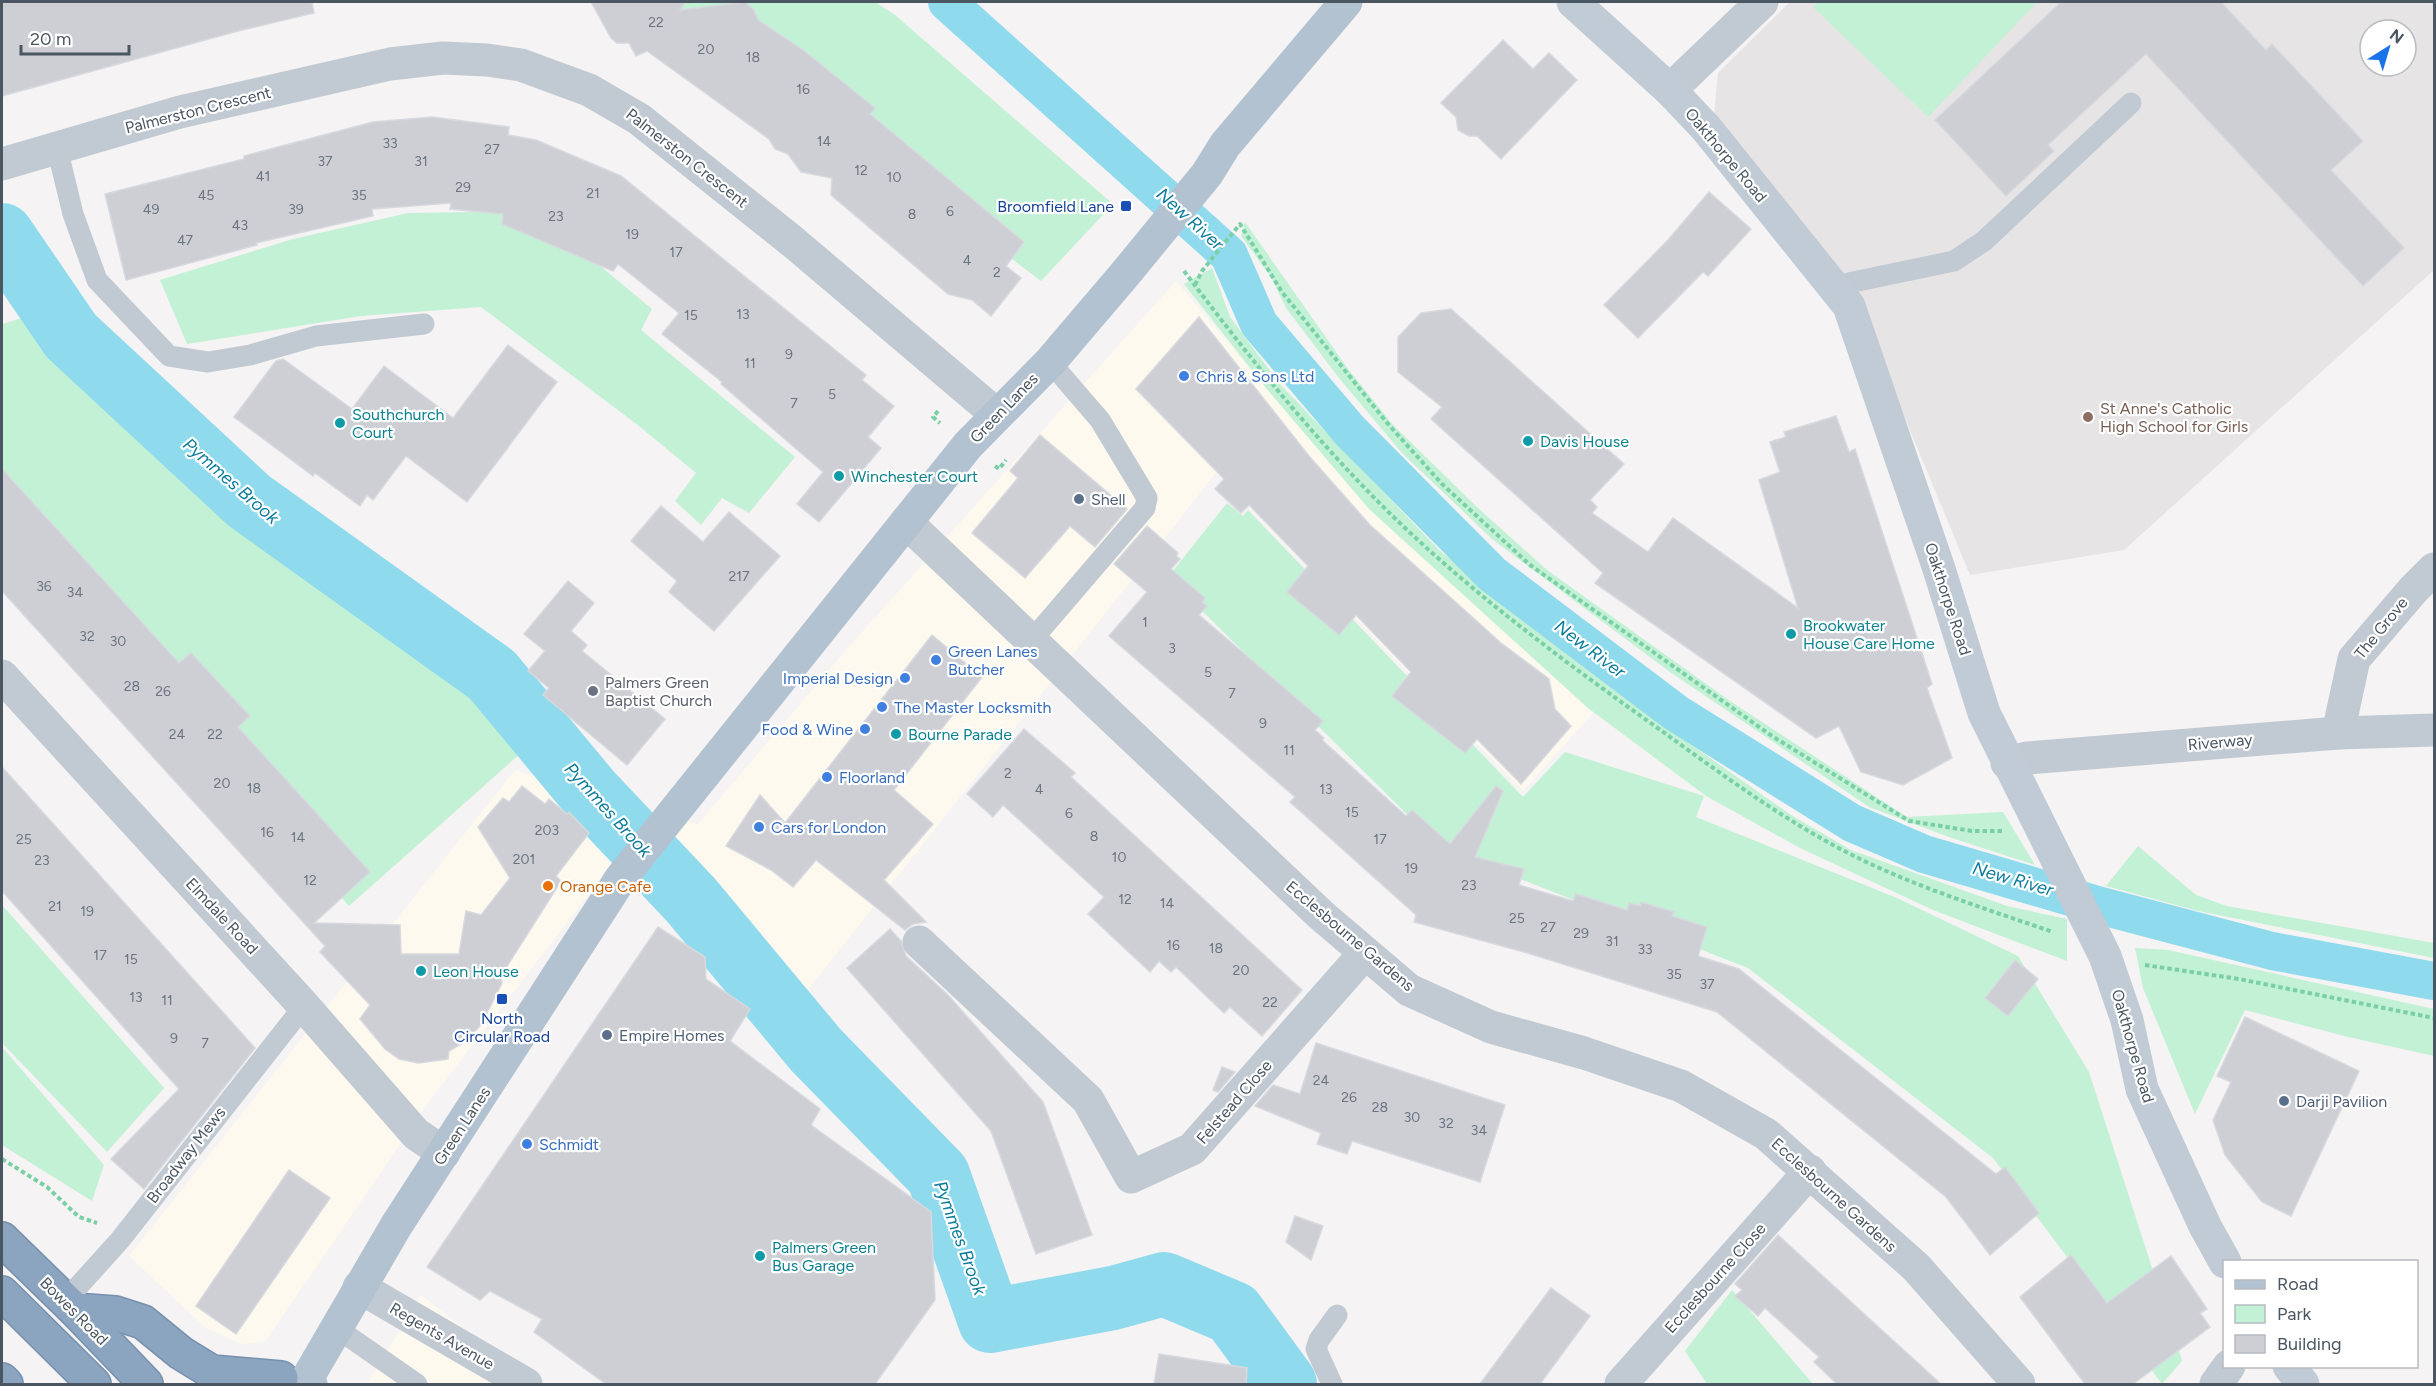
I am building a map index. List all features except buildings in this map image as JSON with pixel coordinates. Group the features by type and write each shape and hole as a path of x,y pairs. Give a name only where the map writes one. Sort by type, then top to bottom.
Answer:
{"highway":[{"name":"Bowes Road","path":"2,1239 146,1384"},
{"path":"2,1293 93,1384"},
{"path":"70,1305 115,1313 143,1322 181,1353 212,1372 294,1381"},
{"path":"2,1380 6,1384"}],"main road":[{"name":"Green Lanes","path":"294,1381 335,1327 621,878 968,445 996,414 1050,362 1207,174 1225,145 1346,2"}],"street":[{"name":"Oakthorpe Road","path":"1573,2 1670,90 1706,128 1849,306 1939,569 1984,713 2060,867 2119,959 2127,1020 2142,1089 2200,1216 2224,1260"},
{"path":"1670,90 1762,2"},
{"name":"Palmerston Crescent","path":"2,164 180,112 390,64 443,58 488,60 530,68 589,90 639,119 802,250 996,414"},
{"name":"Ecclesbourne Gardens","path":"906,522 1321,915 1409,990 1491,1027 1584,1053 1681,1086 1766,1134 1810,1171 1842,1204 1916,1267 2019,1384"},
{"name":"The Grove","path":"2338,733 2354,659 2434,569"},
{"name":"Elmdale Road","path":"2,676 304,1006 416,1134 444,1153"},
{"name":"Riverway","path":"2007,763 2026,758 2338,733 2434,730"},
{"name":"Felstead Close","path":"919,942 1088,1100 1131,1177 1192,1149 1365,953"},
{"name":"Ecclesbourne Close","path":"1620,1384 1810,1171"},
{"name":"Regents Avenue","path":"359,1287 526,1384"},
{"path":"2216,1384 2228,1368"}],"lane":[{"path":"1834,286 1954,261 1984,241 2132,103"},
{"path":"57,148 73,214 97,280 169,357 208,362 250,355 316,336 424,324"},
{"path":"1031,641 1145,508 1147,498 1100,420 1050,362"},
{"name":"Broadway Mews","path":"70,1305 304,1006"},
{"path":"1332,1384 1316,1349 1319,1340 1337,1315"},
{"path":"335,1327 417,1384"}],"path":[{"path":"1195,285 1202,271 1240,224 1282,292 1388,424 1442,484 1530,565 1772,736 1909,820 1972,831 2007,831"},
{"path":"1184,271 1266,378 1372,495 1438,558 1557,656 1783,816 1851,855 1969,903 2060,934"},
{"path":"933,417 940,424"},
{"path":"2119,959 2239,979 2434,1018"},
{"path":"2,1159 47,1187 79,1217"}],"shaded area":[{"name":"St Anne's Catholic High School for Girls","path":"1790,2 2434,2 2434,270 2124,550 1970,575 1849,283 1714,116 1718,73"},
{"path":"1176,281 1369,509 1593,713 1523,791 1216,473 803,996 691,872 627,845 431,1099 265,1342 242,1344 206,1328 129,1256 515,770 698,824 846,650"},
{"path":"421,1295 535,1384 367,1384"}],"green space":[{"path":"672,2 875,2 895,15 1113,204 1041,281"},
{"path":"1818,2 2037,2 1928,117 1813,7"},
{"path":"534,211 652,309 641,330 795,457 749,513 722,498 701,525 675,501 696,473 639,426 481,307 361,316 187,344 160,280 293,239 408,213"},
{"path":"1245,222 1348,369 1394,426 1478,508 1547,570 1730,701 1907,817 2003,812 2035,865 1949,837 1869,807 1670,672 1492,539 1402,453 1339,378 1286,308 1271,277 1241,236"},
{"path":"1212,268 1230,317 1279,383 1440,551 1649,715 1791,815 1851,850 2007,906 2067,919 2067,961 1933,910 1800,848 1706,796 1588,708 1369,509 1266,388 1184,284"},
{"path":"32,315 55,346 238,512 368,606 490,688 531,744 349,906 2,515 2,324"},
{"path":"1227,503 1243,516 1248,510 1523,797 1565,752 1704,796 1696,817 1897,898 2018,956 2089,1072 2182,1361 2162,1384 1993,1158 1748,968 1441,848 1168,577"},
{"path":"2138,846 2196,895 2227,906 2434,943 2434,958 2198,911 2106,886"},
{"path":"2,905 164,1088 107,1152 2,1043"},
{"path":"2135,948 2168,950 2434,1009 2434,1056 2344,1036 2245,1010 2195,1114 2143,988"},
{"path":"2,1047 104,1165 92,1201 2,1145"},
{"path":"1732,1290 1813,1384 1707,1384 1685,1351"}],"waterway":[{"name":"New River","path":"947,2 1229,255 1259,324 1350,431 1492,574 1676,713 1852,823 1924,854 2094,904 2272,951 2434,981"},
{"name":"Pymmes Brook","path":"2,235 71,336 249,501 492,675 590,793 691,900 816,1050 938,1175 990,1321 1113,1298 1164,1284 1233,1313 1285,1384"}],"place":[{"name":"Broomfield Lane","path":"1126,206"},
{"name":"Chris & Sons Ltd","path":"1184,376"},
{"name":"St Anne's Catholic High School for Girls","path":"2088,417"},
{"name":"Southchurch Court","path":"340,423"},
{"name":"Davis House","path":"1528,441"},
{"name":"Winchester Court","path":"839,476"},
{"name":"Shell","path":"1079,499"},
{"name":"Brookwater House Care Home","path":"1791,634"},
{"name":"Green Lanes Butcher","path":"936,660"},
{"name":"Imperial Design","path":"905,678"},
{"name":"Palmers Green Baptist Church","path":"593,691"},
{"name":"The Master Locksmith","path":"882,707"},
{"name":"Food & Wine","path":"865,729"},
{"name":"Bourne Parade","path":"896,734"},
{"name":"Floorland","path":"827,777"},
{"name":"Cars for London","path":"759,827"},
{"name":"Orange Cafe","path":"548,886"},
{"name":"Leon House","path":"421,971"},
{"name":"North Circular Road","path":"502,999"},
{"name":"Empire Homes","path":"607,1035"},
{"name":"Darji Pavilion","path":"2284,1101"},
{"name":"Schmidt","path":"527,1144"},
{"name":"Palmers Green Bus Garage","path":"760,1256"}]}
